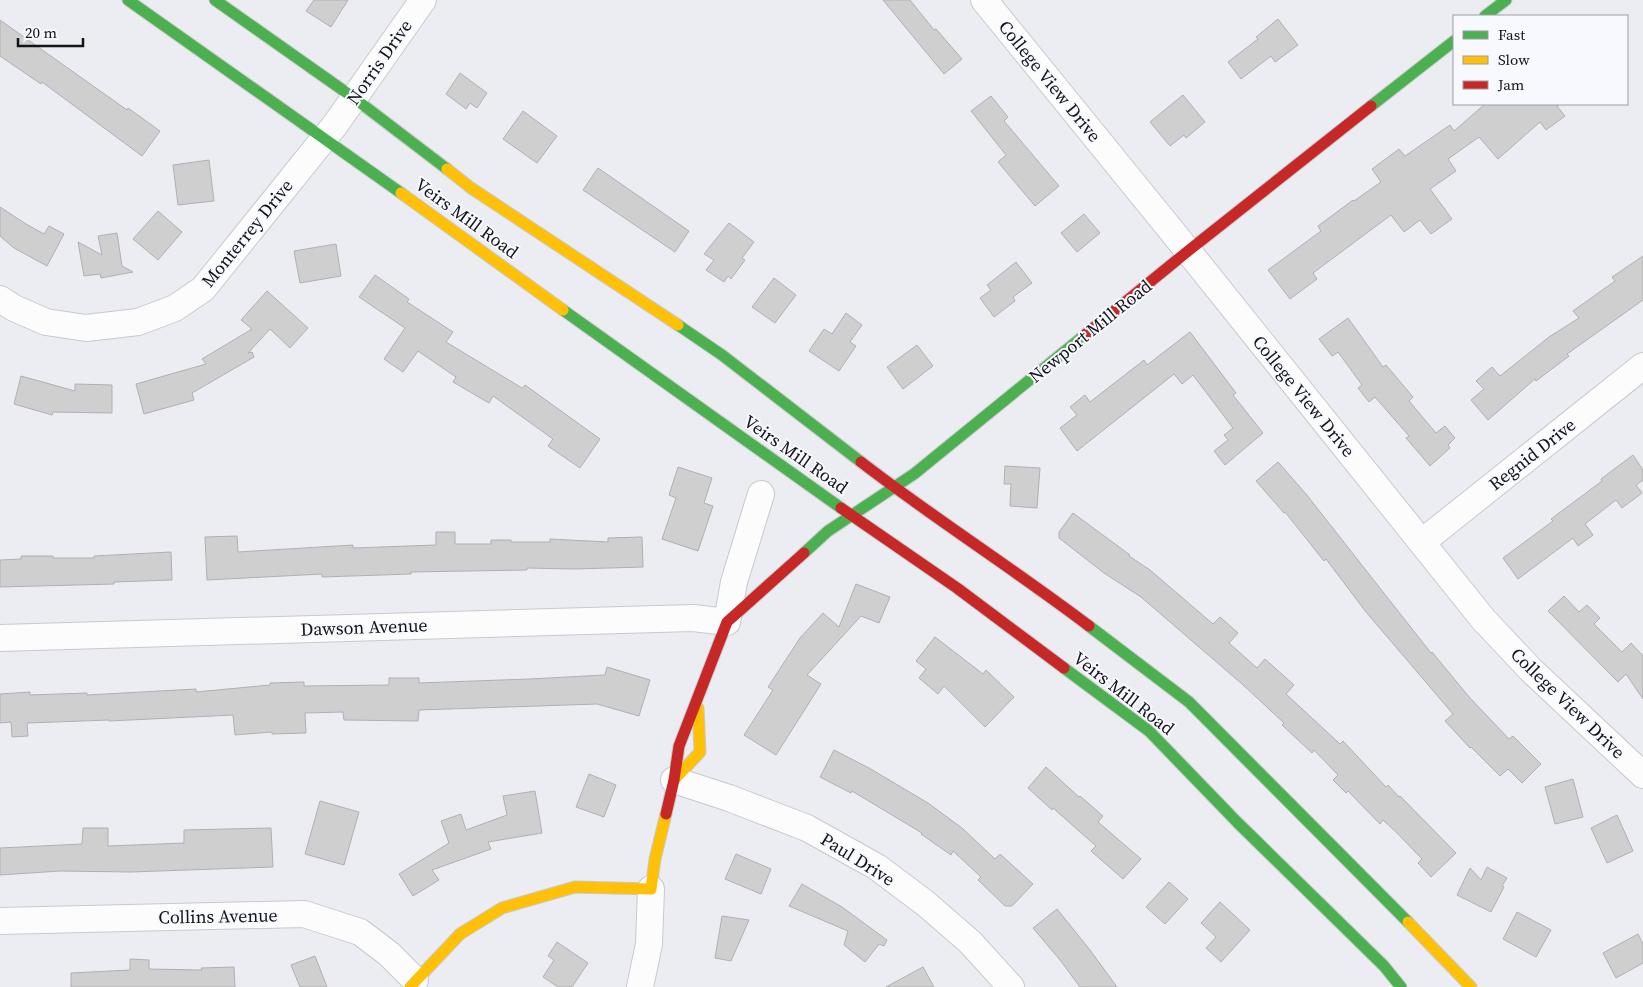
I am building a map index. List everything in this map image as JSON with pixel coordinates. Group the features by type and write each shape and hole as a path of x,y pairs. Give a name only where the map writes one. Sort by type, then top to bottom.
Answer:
{"main road":[{"name":"Veirs Mill Road","path":"128,0 330,131 749,443 957,588 1149,731 1238,823 1384,966 1401,987"},
{"name":"Veirs Mill Road","path":"215,0 354,98 471,188 722,355 894,487 1050,596 1189,702 1401,914 1471,987"},
{"path":"1486,15 1506,0"},
{"name":"Newport Mill Road","path":"651,889 655,859 674,780 679,746 727,622 828,531 921,468 1188,251 1453,42"},
{"name":"Newport Mill Road","path":"674,780 700,752 697,699"},
{"path":"412,984 460,934 502,908 575,887 651,889"}],"street":[{"name":"Norris Drive","path":"330,131 423,0"},
{"name":"College View Drive","path":"984,0 1483,619 1531,670 1643,775"},
{"name":"Monterrey Drive","path":"0,299 14,308 46,322 86,328 138,322 175,308 203,289 330,131"},
{"name":"Regnid Drive","path":"1422,542 1643,366"},
{"name":"Newport Mill Road","path":"727,622 734,582 761,494"},
{"name":"Dawson Avenue","path":"0,638 693,618 727,622"},
{"name":"Paul Drive","path":"674,780 729,798 807,828 876,867 925,903 970,942 1011,987"},
{"name":"Newport Mill Road","path":"640,987 649,944 651,889"},
{"name":"Collins Avenue","path":"0,922 304,914 360,932 389,954 412,984"}],"building":[{"path":"314,0 348,0 331,27 306,11"},
{"path":"883,0 910,0 934,30 936,29 962,59 944,74"},
{"path":"1278,19 1298,45 1275,62 1271,56 1241,79 1228,62 1258,39 1256,37"},
{"path":"0,20 127,110 128,108 160,131 142,156 42,82 41,84 0,56"},
{"path":"460,73 487,93 477,108 470,103 466,109 446,94"},
{"path":"1183,95 1205,122 1186,138 1184,135 1170,146 1150,122"},
{"path":"991,96 1008,117 1004,121 1059,186 1035,206 998,162 1006,155 971,111"},
{"path":"1484,105 1558,105 1557,106 1565,116 1546,130 1540,122 1498,159 1479,137 1448,159 1456,171 1430,189 1452,219 1431,234 1420,220 1404,232 1391,215 1313,273 1317,279 1290,299 1268,270 1321,231 1318,226 1381,182 1372,169 1399,149 1405,156 1450,125 1454,131"},
{"path":"523,111 557,136 537,163 503,139"},
{"path":"209,160 214,201 178,205 173,165"},
{"path":"598,168 689,231 675,252 583,190"},
{"path":"0,207 44,234 49,226 64,234 47,266 14,248 0,236"},
{"path":"158,211 182,232 158,260 133,239"},
{"path":"1084,214 1100,233 1077,252 1061,233"},
{"path":"729,223 754,242 742,258 745,260 731,279 728,276 724,282 706,270 714,260 704,254"},
{"path":"117,233 122,266 133,272 101,278 100,274 84,276 78,242 102,255 98,236"},
{"path":"336,244 341,276 300,283 294,251"},
{"path":"1643,256 1643,300 1567,354 1569,356 1536,381 1535,379 1488,420 1471,400 1484,389 1476,381 1492,367 1500,376 1549,337 1579,318 1573,311 1615,281 1612,277"},
{"path":"1016,262 1032,283 1013,297 1015,301 994,317 980,298 991,290 987,285"},
{"path":"375,275 409,299 407,302 453,332 446,342 522,388 525,385 600,439 580,468 548,446 553,439 493,396 489,403 453,382 456,377 418,351 403,372 384,359 405,328 359,297"},
{"path":"774,278 796,295 775,323 752,307"},
{"path":"267,291 308,328 290,348 270,329 248,353 252,352 254,357 192,393 194,400 144,414 136,384 206,364 202,359 252,329 241,320"},
{"path":"846,313 862,325 850,342 856,346 839,371 809,351 824,329 832,334"},
{"path":"1348,318 1383,367 1386,365 1413,397 1409,401 1436,433 1445,426 1455,438 1448,445 1450,448 1430,466 1406,438 1409,436 1375,397 1369,402 1358,388 1362,385 1338,352 1332,356 1319,339"},
{"path":"1190,332 1236,393 1233,395 1263,433 1225,465 1214,451 1228,440 1224,435 1233,428 1193,375 1182,384 1174,374 1077,451 1060,428 1077,415 1070,407 1085,395 1090,402 1144,360 1147,365"},
{"path":"917,345 933,366 903,389 887,367"},
{"path":"21,376 75,391 75,384 112,385 112,413 53,412 52,415 14,404"},
{"path":"1633,455 1643,470 1643,480 1636,485 1642,493 1622,508 1616,500 1585,524 1593,535 1578,546 1573,538 1518,579 1503,558 1553,521 1551,519"},
{"path":"1278,462 1306,494 1431,653 1470,698 1509,739 1513,736 1541,764 1522,783 1508,769 1500,776 1445,721 1453,714 1366,612 1326,559 1324,561 1285,512 1256,481"},
{"path":"1005,466 1040,468 1037,508 1010,506 1011,484 1004,484"},
{"path":"678,467 712,478 704,503 713,506 698,551 662,539 676,498 669,495"},
{"path":"1073,513 1150,570 1213,624 1220,617 1238,633 1229,643 1257,668 1265,659 1294,685 1286,694 1340,744 1343,741 1386,787 1388,785 1400,796 1456,853 1431,877 1418,863 1422,859 1397,833 1383,820 1380,824 1348,791 1346,793 1333,780 1338,775 1314,750 1312,753 1282,725 1284,723 1242,684 1141,597 1104,573 1059,538 1059,532"},
{"path":"436,532 455,532 455,544 491,544 491,540 550,542 550,539 608,542 608,538 642,537 643,567 527,568 527,570 411,572 411,574 322,577 322,574 207,580 205,537 237,536 238,552 353,545 353,548 436,545"},
{"path":"171,552 172,580 114,582 114,584 0,587 0,560 21,559 21,556 94,558 94,556"},
{"path":"856,584 890,597 879,623 861,616 807,675 821,684 776,755 744,735 773,690 768,687 800,638 823,613 839,627"},
{"path":"1564,596 1579,612 1587,605 1600,618 1594,624 1622,652 1631,643 1643,656 1643,699 1626,674 1618,682 1548,611"},
{"path":"935,637 983,674 986,670 1014,697 985,727 944,686 938,694 919,678 926,669 916,661"},
{"path":"607,667 650,680 639,716 597,704 419,710 418,721 344,720 343,712 305,713 306,733 272,734 272,732 235,735 233,715 27,723 28,736 12,737 11,722 0,723 0,694 30,692 30,695 87,693 87,695 196,689 196,692 270,685 270,683 304,682 304,686 389,685 389,678 419,678 419,683 529,679 605,675"},
{"path":"834,750 869,768 928,803 962,828 995,859 1000,854 1033,884 1012,906 1005,906 978,880 981,877 953,851 951,855 922,833 852,791 851,793 820,777"},
{"path":"1046,767 1103,816 1098,822 1141,859 1123,879 1091,851 1096,846 1028,788"},
{"path":"589,774 616,785 604,817 576,807"},
{"path":"1573,779 1583,817 1555,824 1545,787"},
{"path":"535,791 542,833 488,842 491,849 432,870 439,880 413,896 399,874 449,843 441,821 461,814 466,830 507,815 503,796"},
{"path":"320,801 359,812 344,865 305,854"},
{"path":"1617,815 1633,851 1607,863 1591,828"},
{"path":"83,828 108,828 108,846 184,843 184,830 271,828 273,867 131,872 60,871 0,875 0,848 82,844"},
{"path":"736,854 771,869 761,894 725,879"},
{"path":"1487,867 1507,878 1491,912 1457,895 1470,868 1481,880"},
{"path":"1169,882 1188,899 1165,924 1146,907"},
{"path":"802,884 842,907 887,940 884,946 879,944 865,962 844,945 848,931 789,906"},
{"path":"1220,902 1250,930 1221,962 1206,948 1216,937 1201,923"},
{"path":"1057,909 1117,987 1080,987 1033,928"},
{"path":"1517,912 1551,930 1536,957 1503,939"},
{"path":"722,916 749,920 731,961 715,958"},
{"path":"1638,934 1643,944 1643,963 1616,978 1603,953"},
{"path":"557,942 588,963 572,987 558,987 543,977 554,960 548,956"},
{"path":"315,956 327,987 300,987 291,965"},
{"path":"130,959 149,960 149,969 202,970 201,968 234,967 235,987 71,987 71,973 130,970"},
{"path":"923,967 934,987 886,987"}],"traffic: fast":[{"path":"128,0 401,193"},
{"path":"215,0 354,98 447,169"},
{"path":"1486,15 1506,0"},
{"path":"1371,106 1453,42"},
{"path":"563,310 841,508"},
{"path":"678,325 722,355 861,462"},
{"path":"804,553 828,531 914,474 1086,334"},
{"path":"1089,626 1189,702 1408,922"},
{"path":"1064,668 1149,731 1238,823 1384,966 1401,987"}],"traffic: slow":[{"path":"447,169 471,188 678,325"},
{"path":"401,193 563,310"},
{"path":"674,780 700,752 698,708"},
{"path":"410,987 460,934 502,908 575,887 651,889 655,859 666,814"},
{"path":"1408,922 1471,987"}],"traffic: jam":[{"path":"1086,334 1371,106"},
{"path":"861,462 1089,626"},
{"path":"841,508 957,588 1064,668"},
{"path":"666,814 679,746 727,622 804,553"}]}
